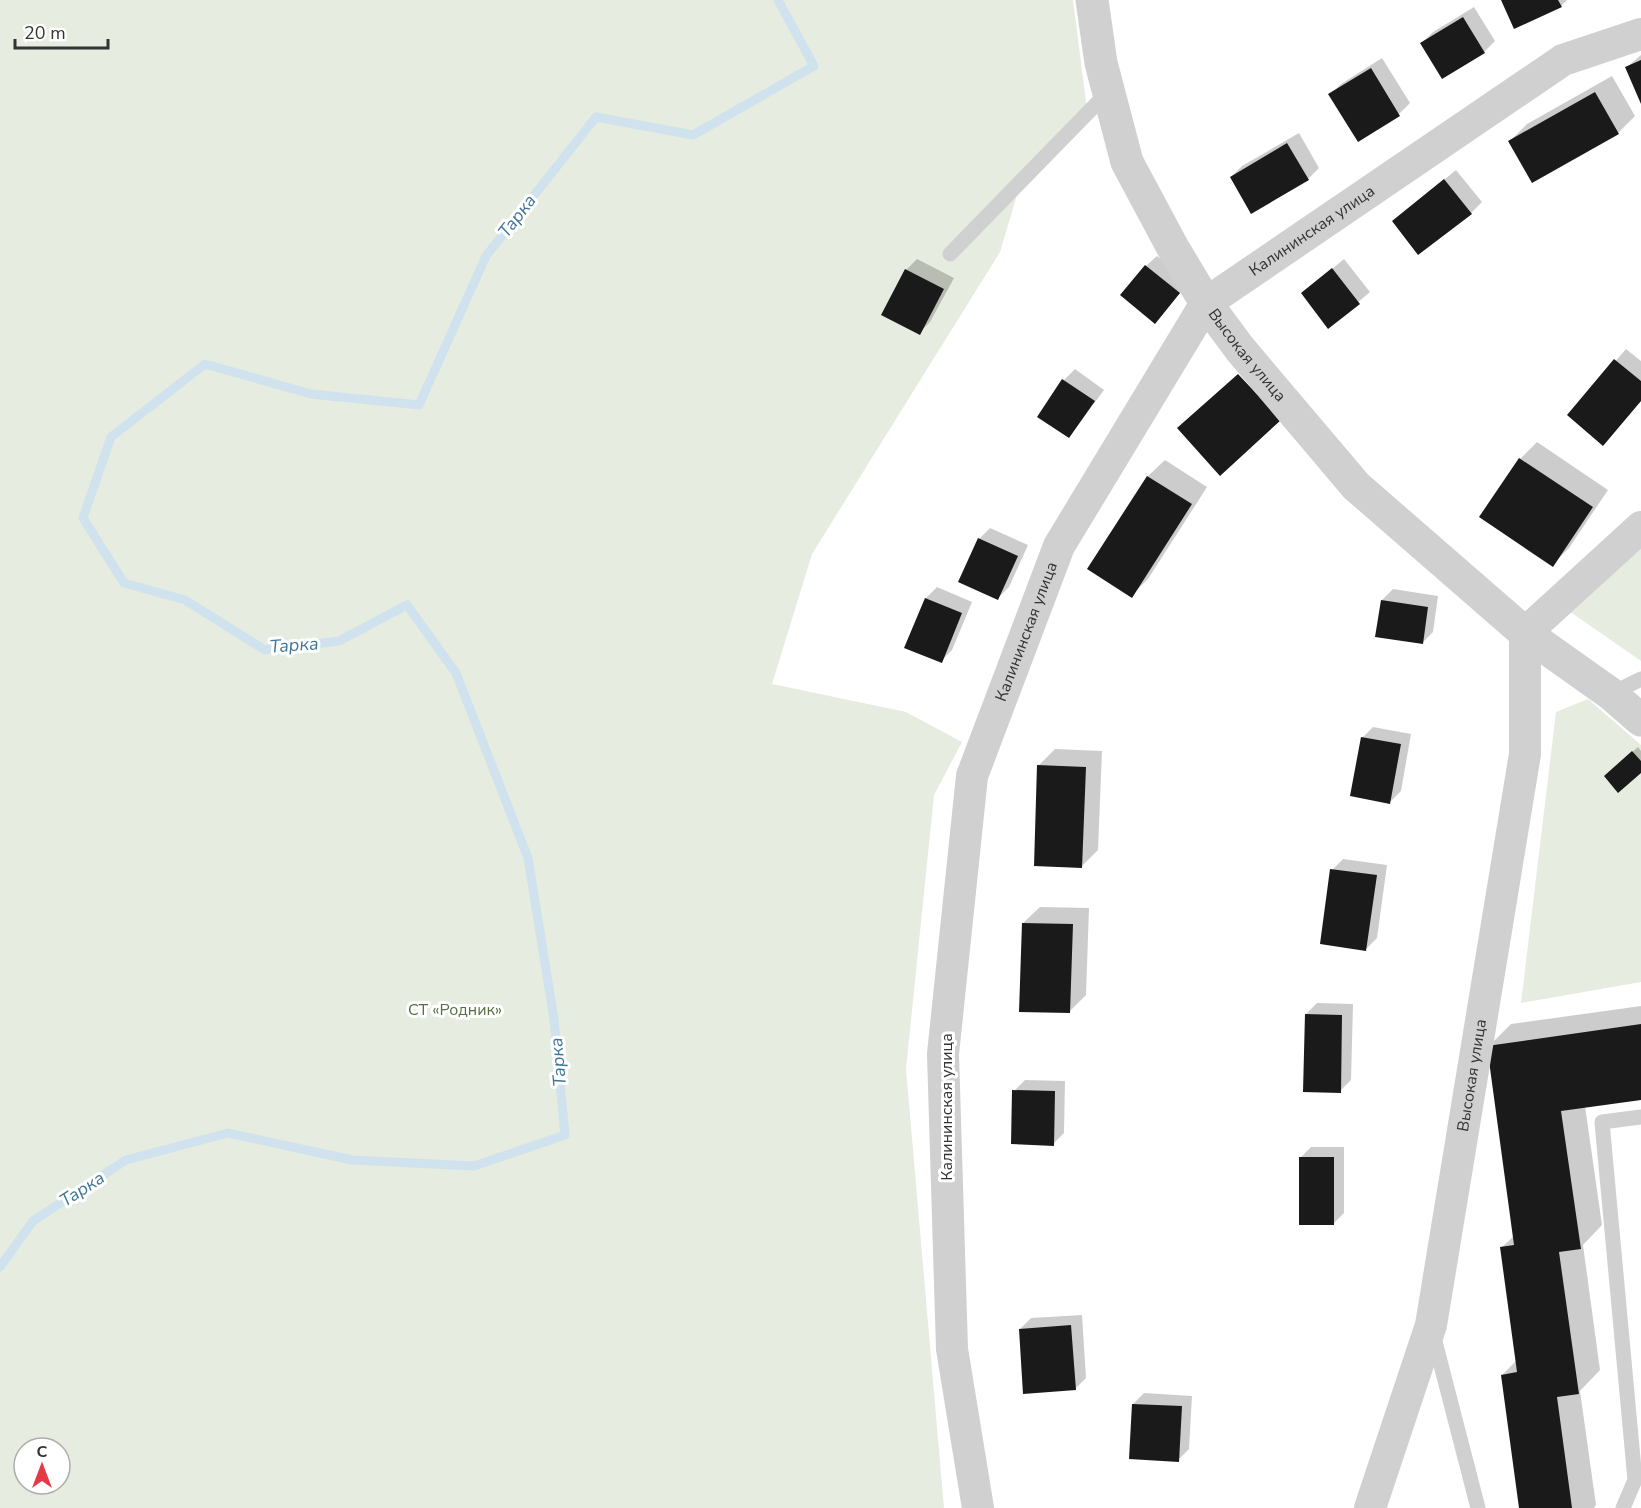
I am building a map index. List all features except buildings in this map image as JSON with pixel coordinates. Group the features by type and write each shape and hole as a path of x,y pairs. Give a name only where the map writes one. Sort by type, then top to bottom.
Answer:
{"street":[{"name":"Высокая улица","path":"1092,0 1108,92 1127,162 1173,248 1206,303 1255,368 1356,486 1525,633 1525,754 1431,1325 1370,1508"},
{"name":"Калининская улица","path":"978,1508 952,1349 943,1054 972,776 1059,546 1206,303 1563,60 1641,34"},
{"path":"1641,527 1525,633 1611,694 1641,720"}],"lane":[{"path":"950,254 1108,92"},
{"path":"1611,694 1641,679"},
{"path":"1623,1508 1635,1480 1602,1122 1641,1117"},
{"path":"1431,1325 1478,1508"}],"green space":[{"name":"СТ «Родник»","path":"0,0 1073,0 1087,110 1022,178 1000,252 812,554 772,684 906,712 962,742 934,795 906,1069 944,1508 0,1508"},
{"path":"1641,545 1641,661 1566,609"},
{"path":"1588,699 1641,745 1641,982 1521,1003 1556,712"}],"waterway":[{"name":"Тарка","path":"0,1267 33,1221 126,1160 228,1133 352,1160 474,1166 565,1135 554,1019 528,858 456,673 407,605 339,641 265,650 185,600 124,583 83,518 111,437 205,364 311,394 419,405 486,256 596,117 693,135 814,66 778,0"}]}
